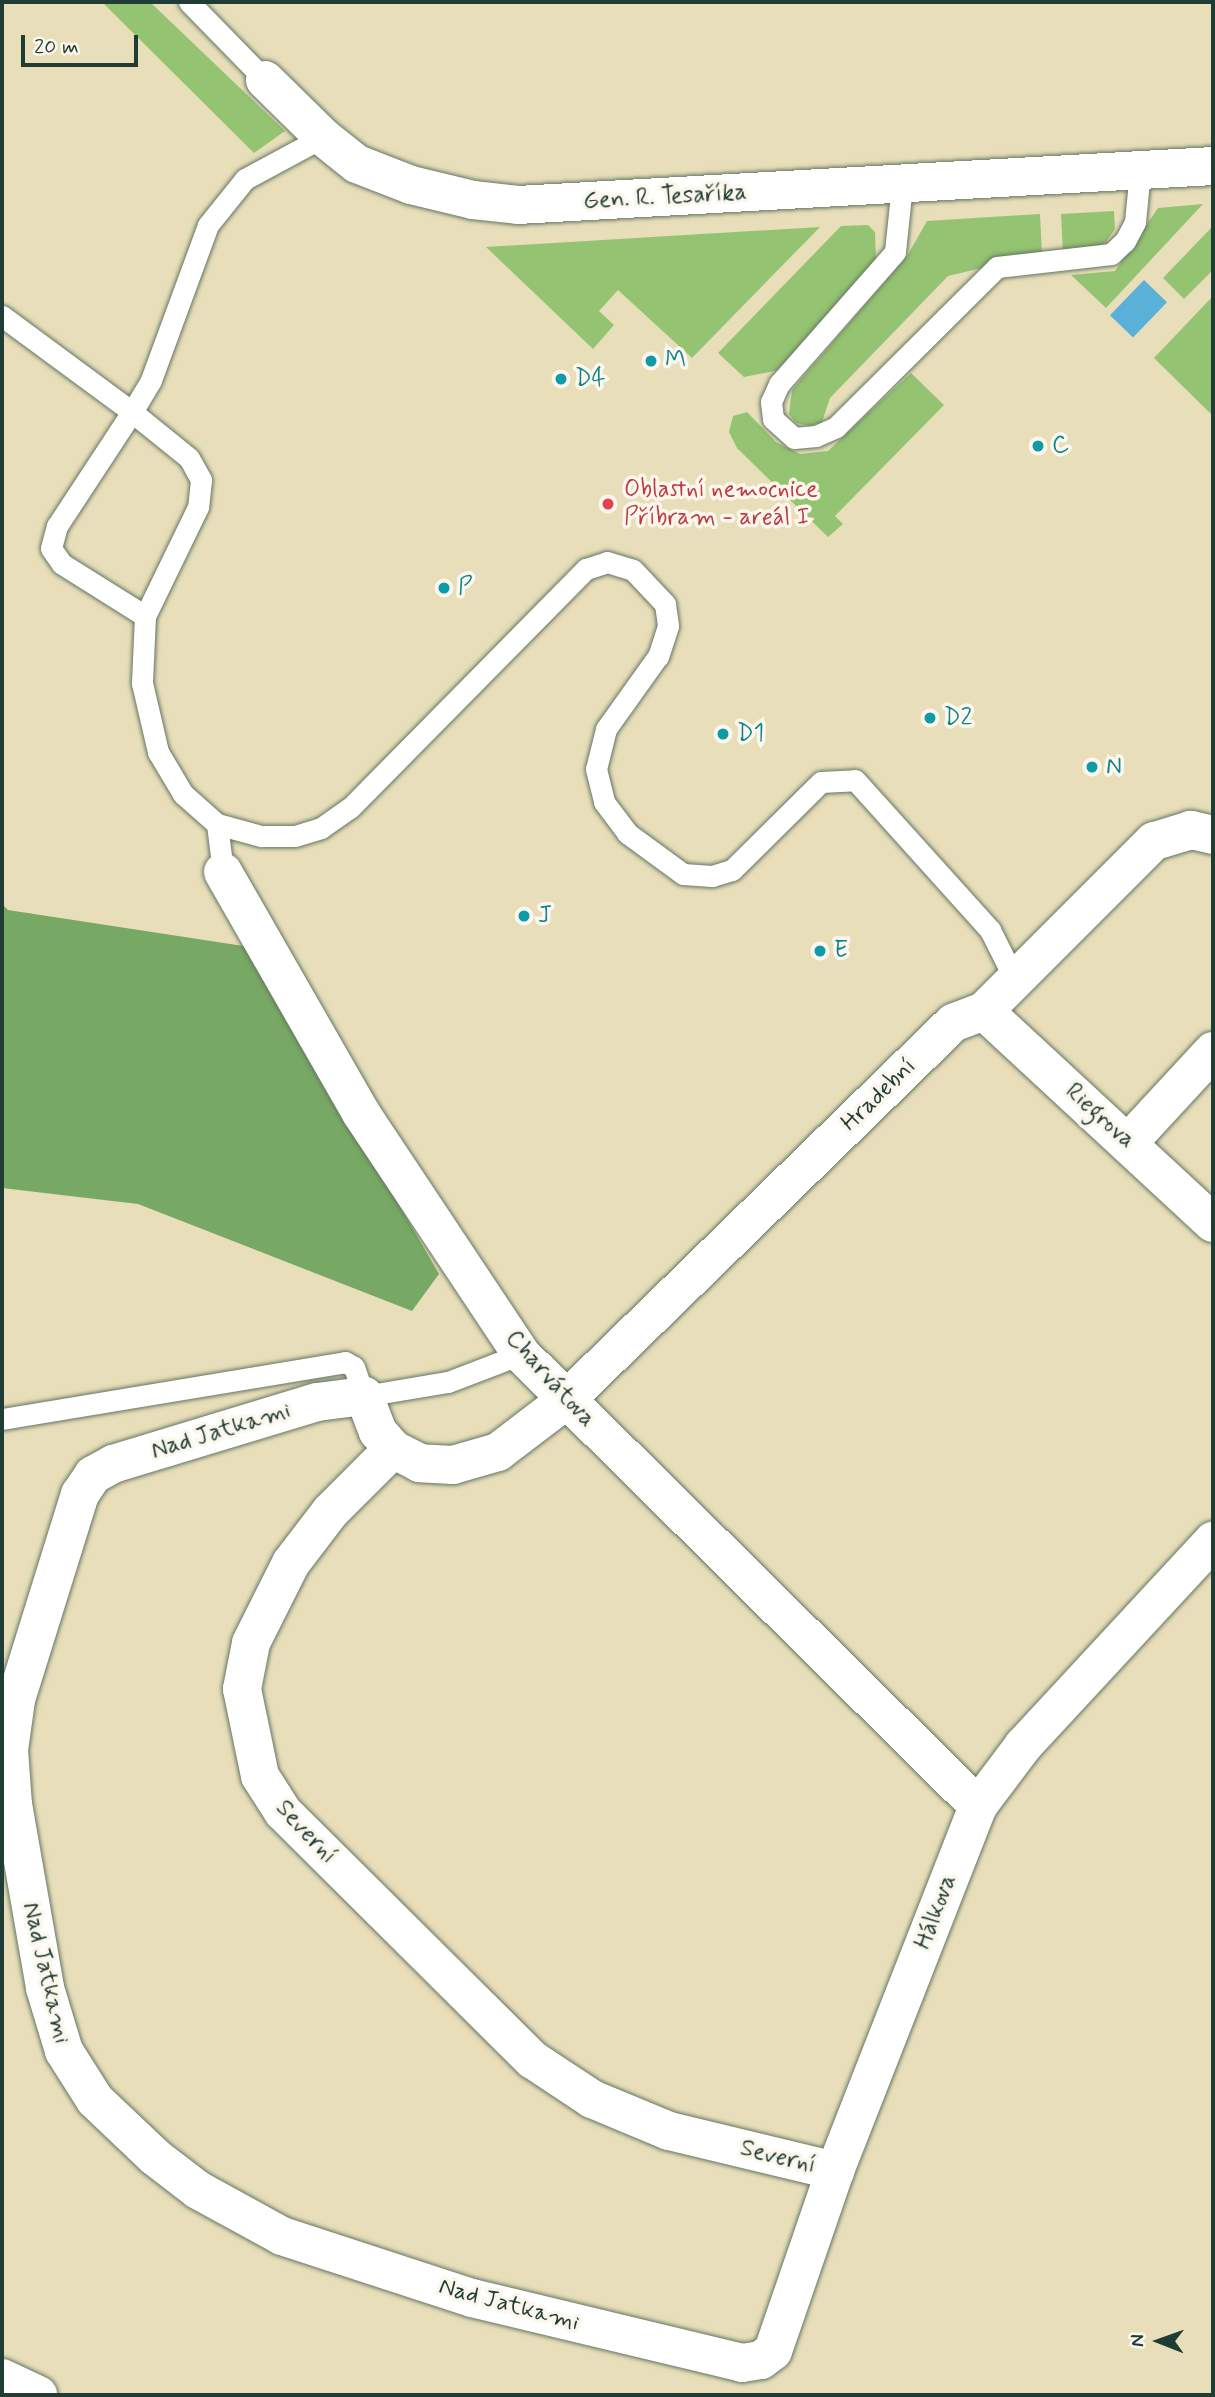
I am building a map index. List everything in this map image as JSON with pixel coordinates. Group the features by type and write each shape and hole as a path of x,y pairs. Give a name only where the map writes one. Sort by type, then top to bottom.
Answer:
{"street":[{"name":"Gen. R. Tesaříka","path":"265,80 323,137 357,164 411,185 472,200 518,205 1213,166"},
{"name":"Hradební","path":"566,1400 953,1023 984,1011 1014,978 1154,841 1191,830 1213,835"},
{"name":"Charvátova","path":"223,872 361,1113 521,1354 978,1806"},
{"name":"Riegrova","path":"984,1011 1129,1142 1213,1223"},
{"path":"1129,1142 1213,1051"},
{"path":"364,1396 378,1432 393,1449 420,1463 453,1465 498,1452 566,1400"},
{"name":"Nad Jatkami","path":"364,1396 317,1402 113,1464 93,1475 80,1494 16,1700 9,1750 13,1804 45,1988 64,2051 95,2099 155,2157 198,2190 282,2236 472,2298 742,2363 761,2360 773,2351"},
{"name":"Severní","path":"393,1449 330,1512 291,1563 251,1643 242,1689 260,1776 283,1812 533,2060 592,2099 669,2131 835,2171"},
{"name":"Hálkova","path":"773,2351 835,2171 978,1806 1023,1746 1213,1541"},
{"path":"2,2378 38,2395"}],"lane":[{"name":"Gen. R. Tesaříka","path":"189,2 265,80"},
{"path":"145,617 62,564 51,548 57,526 151,380 208,225 245,179 323,137"},
{"path":"902,185 894,252 779,384 771,402 773,419 794,438 816,436 836,427 996,267 1111,254 1125,242 1135,222 1140,171"},
{"path":"2,316 132,412 189,458 201,481 198,507 145,617 142,683 158,752 183,794 217,824 261,836 295,836 330,821 350,808 586,569 607,562 633,570 665,604 668,626 658,656 606,729 596,769 604,802 627,833 683,874 712,876 732,870 821,782 855,780 990,930 1014,978"},
{"path":"217,824 223,872"},
{"path":"2,1419 345,1362 355,1367 364,1396 448,1382 521,1354"}],"green space":[{"path":"102,2 150,2 285,131 254,153"},
{"path":"1203,204 1106,308 1071,275 1115,271 1158,208"},
{"path":"1114,211 1115,229 1106,242 1091,251 1063,253 1061,214"},
{"path":"1040,214 1042,254 948,276 830,398 822,422 810,426 796,423 789,414 792,390 907,256 927,221"},
{"path":"868,225 875,232 876,260 780,370 744,377 718,353 841,226"},
{"path":"1213,226 1213,270 1184,299 1163,278"},
{"path":"820,227 692,358 618,290 599,311 614,325 593,349 486,247"},
{"path":"1213,296 1213,416 1154,358"},
{"path":"911,373 944,405 835,516 843,524 828,537 737,448 729,432 733,416 747,412 776,442 800,454 828,451"},
{"path":"2,904 8,910 250,947 439,1274 412,1311 138,1204 2,1188"}],"water":[{"path":"1144,280 1167,302 1133,337 1110,315"}],"place":[{"name":"M","path":"651,361"},
{"name":"D4","path":"561,379"},
{"name":"C","path":"1038,446"},
{"name":"Oblastní nemocnice Příbram - areál I","path":"608,504"},
{"name":"P","path":"444,588"},
{"name":"D2","path":"930,718"},
{"name":"D1","path":"723,734"},
{"name":"N","path":"1092,767"},
{"name":"J","path":"524,916"},
{"name":"E","path":"820,951"}]}
